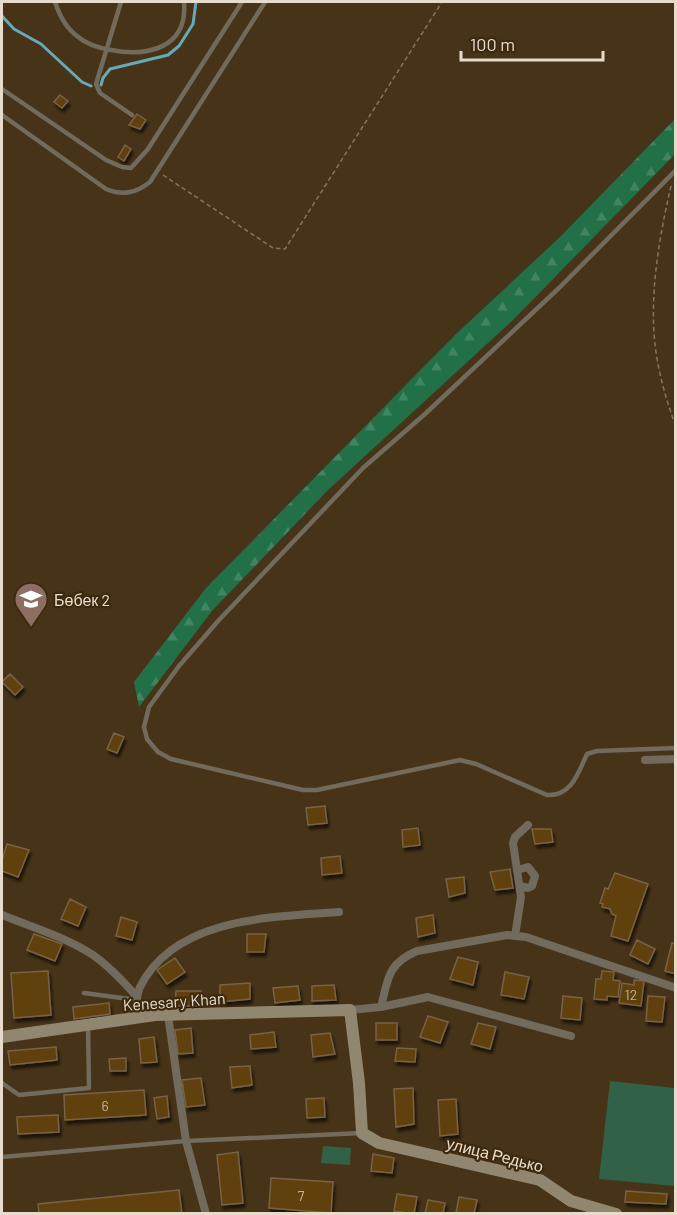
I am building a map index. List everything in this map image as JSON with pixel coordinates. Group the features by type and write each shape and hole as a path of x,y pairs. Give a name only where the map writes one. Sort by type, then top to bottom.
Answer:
{"street":[{"path":"645,760 675,759"},
{"path":"515,936 521,897 513,843 514,837 528,825"},
{"path":"517,870 528,867 534,876 532,886 528,888 520,886"},
{"path":"134,1019 140,988 156,963 174,947 219,926 262,917 339,912"},
{"path":"2,915 60,937 92,955 116,974 137,999"},
{"path":"381,1007 390,972 403,957 417,951 507,935 526,937 675,988"},
{"path":"362,1133 359,1083 350,1010 381,1007 428,997 571,1036"},
{"name":"Kenesary Khan","path":"2,1037 168,1015 350,1010"},
{"path":"168,1015 186,1141 206,1214"},
{"name":"улица Редько","path":"362,1133 379,1143 540,1180 571,1201 616,1214"}],"lane":[{"path":"55,2 58,12 76,36 89,44 126,53 150,51 164,46 175,37 182,26 184,2"},
{"path":"121,2 97,77 97,88 100,93 132,115"},
{"path":"2,89 106,160 122,168 131,168 148,148 242,2"},
{"path":"2,115 106,189 117,194 140,189 150,182 265,2"},
{"path":"675,170 559,288 355,477 219,620 179,666 149,708 144,727 147,739 158,752 171,759 303,790 317,790 460,760 476,764 547,795 556,795 569,789 587,754 597,751 675,748"},
{"path":"84,993 137,999"},
{"path":"2,1083 19,1095 89,1088 88,1025"},
{"path":"2,1157 186,1141 362,1133"}],"path":[{"path":"157,171 273,248 285,249 442,2"},
{"path":"675,170 655,270 654,333 664,392 675,427"}],"green space":[{"path":"675,119 675,154 513,320 328,490 212,611 139,707 134,682 206,588 455,335 560,237"},
{"path":"610,1081 675,1088 675,1186 599,1179"},
{"path":"323,1146 351,1148 350,1165 321,1163"}],"building":[{"path":"60,95 68,101 62,108 54,102"},
{"path":"137,114 146,120 140,129 129,125"},
{"path":"125,145 131,149 124,161 118,157"},
{"path":"10,674 23,687 15,695 2,682"},
{"path":"114,733 124,737 117,753 107,749"},
{"path":"325,806 327,823 308,825 306,808"},
{"path":"418,828 420,845 403,847 402,830"},
{"path":"532,829 551,829 553,842 535,844"},
{"path":"7,844 29,850 18,877 2,871 2,860"},
{"path":"340,856 342,873 322,875 321,858"},
{"path":"510,869 513,888 495,890 490,872"},
{"path":"615,873 648,884 628,941 611,936 616,916 610,909 602,907 603,904 600,903 605,888 608,889"},
{"path":"464,877 465,893 449,897 446,879"},
{"path":"70,899 86,907 78,926 61,919"},
{"path":"433,915 435,933 418,937 416,918"},
{"path":"121,917 137,922 132,940 116,936"},
{"path":"34,934 62,944 55,961 27,950"},
{"path":"247,934 266,934 264,952 247,952"},
{"path":"637,940 655,949 648,964 630,955"},
{"path":"672,943 676,944 676,974 665,971"},
{"path":"458,957 478,962 473,985 450,979"},
{"path":"175,958 185,972 167,984 157,970"},
{"path":"48,971 51,1015 14,1018 11,973"},
{"path":"602,971 614,972 613,980 620,981 618,997 607,996 607,1000 594,999 596,979 601,979"},
{"path":"505,972 529,977 524,999 501,995"},
{"path":"634,980 644,981 641,1006 619,1003 622,983 634,985"},
{"path":"250,983 250,999 220,1002 220,985"},
{"path":"334,985 336,1000 312,1001 312,986"},
{"path":"298,986 300,1000 275,1003 273,988"},
{"path":"176,991 201,991 200,1006 175,1006"},
{"path":"563,996 582,998 580,1020 561,1018"},
{"path":"648,996 665,997 662,1022 646,1021"},
{"path":"109,1003 110,1014 74,1019 73,1007"},
{"path":"428,1016 448,1022 440,1043 420,1037"},
{"path":"376,1023 397,1023 397,1040 376,1040"},
{"path":"478,1023 496,1027 490,1049 471,1044"},
{"path":"191,1028 193,1053 178,1054 175,1030"},
{"path":"274,1032 276,1047 251,1049 250,1035"},
{"path":"330,1033 335,1054 313,1057 311,1035"},
{"path":"154,1037 157,1062 141,1063 139,1039"},
{"path":"56,1047 57,1060 10,1065 8,1051"},
{"path":"397,1048 416,1049 415,1062 395,1061"},
{"path":"126,1058 126,1071 110,1071 109,1059"},
{"path":"250,1066 252,1085 232,1088 230,1067"},
{"path":"201,1078 205,1105 186,1107 182,1080"},
{"path":"413,1088 414,1124 396,1127 394,1089"},
{"path":"144,1090 146,1115 65,1120 64,1095"},
{"path":"167,1096 169,1117 157,1119 154,1098"},
{"path":"324,1098 325,1117 307,1118 306,1099"},
{"path":"456,1099 458,1134 440,1136 438,1100"},
{"path":"58,1115 59,1132 18,1134 17,1117"},
{"path":"238,1152 243,1203 222,1205 217,1155"},
{"path":"373,1154 394,1158 392,1173 371,1171"},
{"path":"271,1178 333,1182 331,1213 269,1208"},
{"path":"179,1190 182,1214 39,1214 38,1204"},
{"path":"626,1191 667,1194 666,1204 625,1202"},
{"path":"397,1194 417,1197 414,1214 394,1211"},
{"path":"459,1197 477,1200 474,1214 456,1213"},
{"path":"428,1200 445,1203 443,1214 425,1214"}],"waterway":[{"path":"101,85 110,69 168,55 179,46 193,24 196,2"},
{"path":"2,16 14,29 41,44 82,82 91,86"}],"place":[{"name":"Бөбек 2","path":"31,628"}]}
